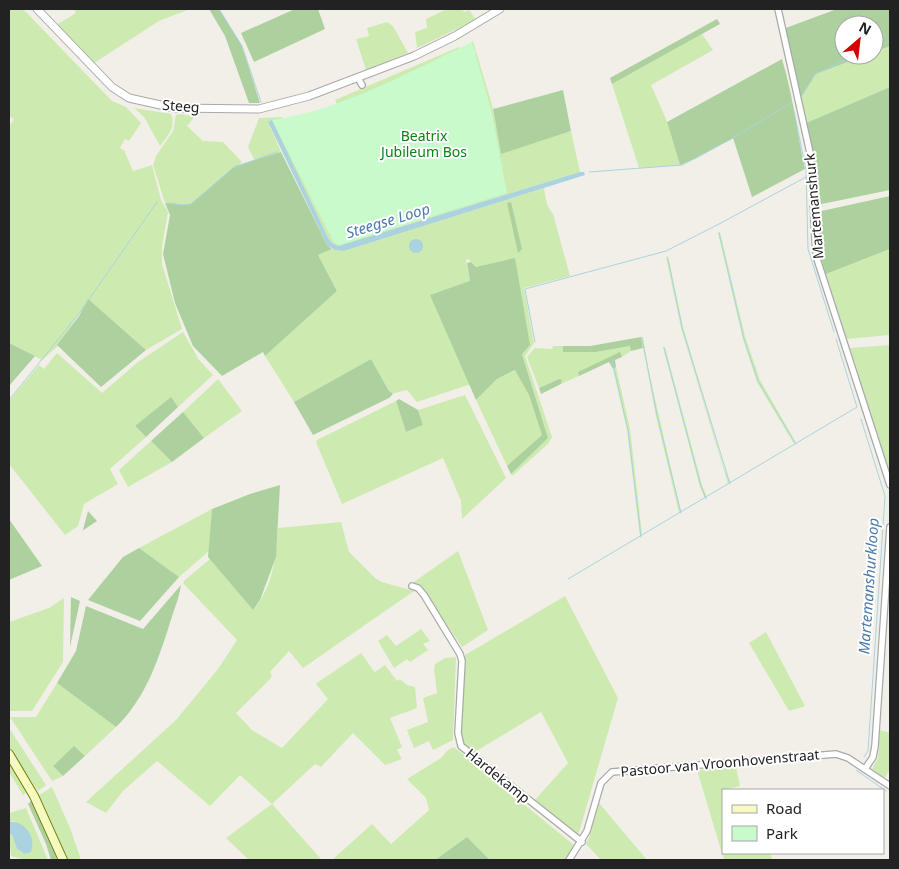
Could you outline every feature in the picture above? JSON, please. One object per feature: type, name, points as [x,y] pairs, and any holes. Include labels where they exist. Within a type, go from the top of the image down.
[{"type":"main road","points":[[9,754],[34,796],[54,838],[61,860]]},
{"type":"street","name":"Steeg","points":[[36,9],[117,91],[134,100],[174,110],[260,109],[309,96],[461,37],[500,9]]},
{"type":"street","name":"Martemanshurk","points":[[778,9],[810,153],[813,174],[812,223],[817,259],[890,485]]},
{"type":"street","points":[[358,78],[362,85]]},
{"type":"street","points":[[865,769],[873,757],[875,746],[890,527]]},
{"type":"street","name":"Hardekamp","points":[[412,586],[418,588],[424,595],[462,660],[458,733],[461,746],[582,842]]},
{"type":"street","name":"Pastoor van Vroonhovenstraat","points":[[568,860],[582,842],[601,783],[612,772],[833,754],[845,756],[890,786]]},
{"type":"green space","points":[[9,9],[23,9],[112,101],[126,107],[141,123],[129,141],[125,139],[120,148],[124,150],[133,171],[152,165],[161,200],[168,212],[162,246],[162,264],[182,329],[146,350],[88,300],[58,346],[42,360],[9,343],[9,127],[14,119],[9,116]]},
{"type":"green space","points":[[74,9],[190,9],[159,21],[94,63],[56,25],[76,13]]},
{"type":"green space","points":[[209,9],[219,9],[242,46],[260,103],[249,103],[225,36]]},
{"type":"green space","points":[[295,9],[318,9],[325,29],[254,62],[241,33]]},
{"type":"green space","points":[[447,9],[462,9],[464,12],[469,10],[476,20],[417,48],[415,32],[427,28],[426,19]]},
{"type":"green space","points":[[837,9],[890,9],[890,46],[884,48],[884,15],[834,15],[834,65],[840,65],[816,74],[800,99],[783,29]]},
{"type":"green space","points":[[717,19],[720,24],[612,84],[610,78]]},
{"type":"green space","points":[[387,22],[393,26],[408,53],[366,70],[356,39],[369,36],[367,28]]},
{"type":"green space","points":[[702,34],[713,50],[651,85],[666,119],[680,165],[639,168],[612,84]]},
{"type":"green space","name":"Beatrix Jubileum Bos","points":[[473,41],[492,105],[501,153],[571,131],[580,172],[338,246],[328,238],[270,121],[268,122],[281,152],[255,161],[248,147],[259,118],[282,117],[341,236],[355,143],[335,100],[459,47],[465,58],[476,53],[471,42]]},
{"type":"green space","name":"Beatrix Jubileum Bos","points":[[472,42],[491,109],[507,193],[340,245],[334,243],[272,120],[324,108],[349,99]]},
{"type":"green space","points":[[890,46],[890,87],[806,123],[800,99],[816,74],[840,65],[884,65],[884,48]]},
{"type":"green space","points":[[782,59],[805,169],[752,197],[733,138],[680,165],[667,122]]},
{"type":"green space","points":[[890,87],[890,190],[817,205],[814,156],[806,123]]},
{"type":"green space","points":[[563,90],[571,131],[501,154],[493,109]]},
{"type":"green space","points":[[134,108],[171,114],[172,127],[160,146],[144,117]]},
{"type":"green space","points":[[176,115],[195,116],[187,126],[203,141],[223,142],[242,162],[191,204],[183,205],[165,203],[153,165],[156,156],[173,131]]},
{"type":"green space","points":[[281,152],[327,245],[332,249],[318,255],[337,291],[265,356],[263,352],[222,376],[193,346],[175,303],[163,254],[170,215],[165,203],[191,204],[235,166]]},
{"type":"green space","points":[[544,188],[570,276],[524,288],[534,343],[525,356],[552,437],[548,444],[512,476],[511,474],[548,438],[522,354],[476,267],[468,259],[466,260],[470,281],[471,384],[417,402],[407,390],[391,394],[371,359],[294,402],[265,356],[337,291],[318,255],[332,249],[344,251]]},
{"type":"green space","points":[[890,196],[890,249],[826,274],[821,258],[817,212]]},
{"type":"green space","points":[[511,202],[522,249],[518,253],[507,203]]},
{"type":"green space","points":[[720,232],[745,336],[760,380],[796,443],[794,444],[757,382],[743,339],[718,233]]},
{"type":"green space","points":[[890,249],[890,335],[847,339],[826,274]]},
{"type":"green space","points":[[668,256],[683,327],[724,468],[731,483],[728,484],[681,328],[666,257]]},
{"type":"green space","points":[[515,258],[530,345],[522,354],[548,438],[511,474],[507,466],[542,435],[529,395],[515,370],[497,379],[476,400],[430,295],[470,281],[467,263],[471,262],[476,267]]},
{"type":"green space","points":[[88,299],[146,350],[101,387],[57,345],[79,316]]},
{"type":"green space","points":[[183,332],[199,360],[213,375],[178,407],[171,398],[135,426],[146,437],[110,469],[118,484],[84,504],[78,526],[65,535],[9,464],[9,401],[39,365],[44,369],[57,353],[102,393],[138,362]]},
{"type":"green space","points":[[641,337],[643,337],[648,368],[681,512],[679,513],[656,416]]},
{"type":"green space","points":[[641,337],[643,348],[631,351],[630,346],[596,352],[563,352],[563,346],[590,346]]},
{"type":"green space","points":[[9,343],[35,356],[9,386]]},
{"type":"green space","points":[[890,345],[890,473],[850,348]]},
{"type":"green space","points":[[553,346],[563,346],[563,351],[596,352],[630,346],[631,351],[622,357],[620,353],[579,372],[579,376],[561,384],[562,381],[559,379],[539,388],[527,357],[535,348],[552,349]]},
{"type":"green space","points":[[663,347],[665,347],[702,485],[707,497],[705,498],[700,487]]},
{"type":"green space","points":[[620,352],[622,357],[615,360],[616,367],[613,369],[609,362],[579,376],[578,372]]},
{"type":"green space","points":[[371,359],[389,391],[393,394],[389,398],[313,435],[294,402]]},
{"type":"green space","points":[[616,367],[630,429],[642,534],[640,536],[627,430],[613,369]]},
{"type":"green space","points":[[516,370],[529,395],[543,435],[507,466],[476,400],[497,379]]},
{"type":"green space","points":[[218,379],[242,411],[204,438],[183,412]]},
{"type":"green space","points":[[559,379],[562,380],[561,384],[541,394],[539,388]]},
{"type":"green space","points":[[465,395],[506,478],[462,519],[461,501],[443,458],[342,504],[316,442],[317,440],[396,401],[406,432],[423,425],[418,410]]},
{"type":"green space","points":[[171,397],[178,407],[146,437],[135,426]]},
{"type":"green space","points":[[399,399],[418,410],[423,425],[406,432],[396,401]]},
{"type":"green space","points":[[183,412],[204,438],[172,462],[151,441]]},
{"type":"green space","points":[[151,441],[172,462],[128,487],[119,470]]},
{"type":"green space","points":[[280,485],[276,557],[260,600],[253,610],[208,557],[212,509]]},
{"type":"green space","points":[[212,509],[209,551],[179,577],[139,548]]},
{"type":"green space","points":[[88,511],[97,521],[82,531],[83,530]]},
{"type":"green space","points":[[9,519],[42,566],[9,580]]},
{"type":"green space","points":[[341,522],[349,552],[376,579],[414,591],[303,668],[289,651],[270,672],[272,676],[270,679],[236,713],[252,730],[282,748],[328,699],[316,684],[361,653],[375,672],[385,665],[397,681],[400,679],[407,685],[415,687],[417,708],[390,718],[402,747],[397,750],[402,759],[385,765],[353,733],[321,767],[315,764],[272,804],[240,775],[210,806],[157,761],[123,791],[106,813],[86,802],[176,720],[218,669],[237,640],[183,583],[185,580],[210,559],[253,610],[260,601],[269,582],[276,550],[278,528]]},
{"type":"green space","points":[[139,548],[179,577],[140,621],[88,600],[123,557]]},
{"type":"green space","points":[[458,551],[488,630],[462,647],[421,587],[411,584]]},
{"type":"green space","points":[[181,585],[155,667],[135,705],[116,727],[57,683],[76,651],[86,606],[143,629]]},
{"type":"green space","points":[[565,596],[618,698],[578,836],[534,801],[568,763],[541,712],[473,753],[460,743],[465,655]]},
{"type":"green space","points":[[71,597],[80,601],[70,647]]},
{"type":"green space","points":[[64,598],[63,662],[32,711],[9,711],[9,622],[49,608]]},
{"type":"green space","points":[[421,629],[430,641],[423,644],[428,650],[410,662],[407,659],[394,668],[378,641],[387,635],[396,646]]},
{"type":"green space","points":[[766,632],[805,706],[789,711],[749,643]]},
{"type":"green space","points":[[456,657],[453,740],[433,750],[429,741],[414,748],[407,730],[428,722],[423,698],[437,693],[435,664],[445,658]]},
{"type":"green space","points":[[57,683],[116,727],[85,756],[74,747],[53,766],[63,776],[52,781],[10,717],[36,717]]},
{"type":"green space","points":[[9,728],[46,785],[38,791],[9,748]]},
{"type":"green space","points":[[880,730],[890,733],[890,769],[885,778],[872,769],[878,758]]},
{"type":"green space","points":[[74,746],[85,756],[63,776],[53,766]]},
{"type":"green space","points":[[454,747],[575,846],[565,860],[490,860],[467,837],[435,860],[332,860],[372,824],[391,844],[429,810],[426,798],[407,779],[441,758],[448,750]]},
{"type":"green space","points":[[9,759],[29,790],[23,795],[9,772]]},
{"type":"green space","points":[[736,767],[740,786],[722,789],[722,853],[697,770]]},
{"type":"green space","points":[[52,787],[70,828],[81,860],[64,860],[38,796]]},
{"type":"green space","points":[[33,799],[50,837],[57,860],[51,860],[28,804]]},
{"type":"green space","points":[[599,803],[647,860],[601,860],[586,844]]},
{"type":"green space","points":[[272,804],[322,860],[249,860],[226,838]]},
{"type":"green space","points":[[26,808],[48,860],[25,860],[11,856],[9,833],[12,835],[17,849],[25,854],[32,849],[32,843],[14,821],[9,822],[9,813]]},
{"type":"green space","points":[[467,837],[490,860],[435,860]]},
{"type":"green space","points":[[722,854],[771,854],[772,860],[724,860]]},
{"type":"water","points":[[272,120],[328,238],[338,246],[580,172],[584,172],[585,175],[344,251],[335,250],[327,245],[268,122]]},
{"type":"water","points":[[413,239],[419,239],[423,246],[419,253],[413,253],[409,249],[409,243]]},
{"type":"water","points":[[9,822],[20,824],[31,835],[31,852],[25,854],[17,849],[12,835],[9,833]]},
{"type":"waterway","name":"Steegse Loop","points":[[219,9],[242,46],[261,102]]},
{"type":"waterway","name":"Steegse Loop","points":[[884,44],[890,41]]},
{"type":"waterway","name":"Steegse Loop","points":[[801,97],[815,74],[834,65]]},
{"type":"waterway","name":"Steegse Loop","points":[[589,172],[682,165],[733,138],[791,103]]},
{"type":"waterway","name":"Martemanshurkloop","points":[[794,111],[806,170],[808,249],[834,332]]},
{"type":"waterway","points":[[168,203],[191,204],[233,168],[277,152]]},
{"type":"waterway","points":[[535,342],[525,289],[666,251],[806,177]]},
{"type":"waterway","points":[[9,400],[78,315],[157,202]]},
{"type":"waterway","points":[[719,233],[744,339],[758,381],[796,444]]},
{"type":"waterway","points":[[668,259],[682,327],[730,484]]},
{"type":"waterway","points":[[642,338],[657,415],[681,513]]},
{"type":"waterway","points":[[568,579],[857,407],[836,339]]},
{"type":"waterway","points":[[664,348],[706,499]]},
{"type":"waterway","points":[[612,360],[628,430],[641,537]]},
{"type":"waterway","name":"Martemanshurkloop","points":[[861,419],[885,496],[868,751],[864,757]]},
{"type":"waterway","points":[[856,770],[883,789]]}]
